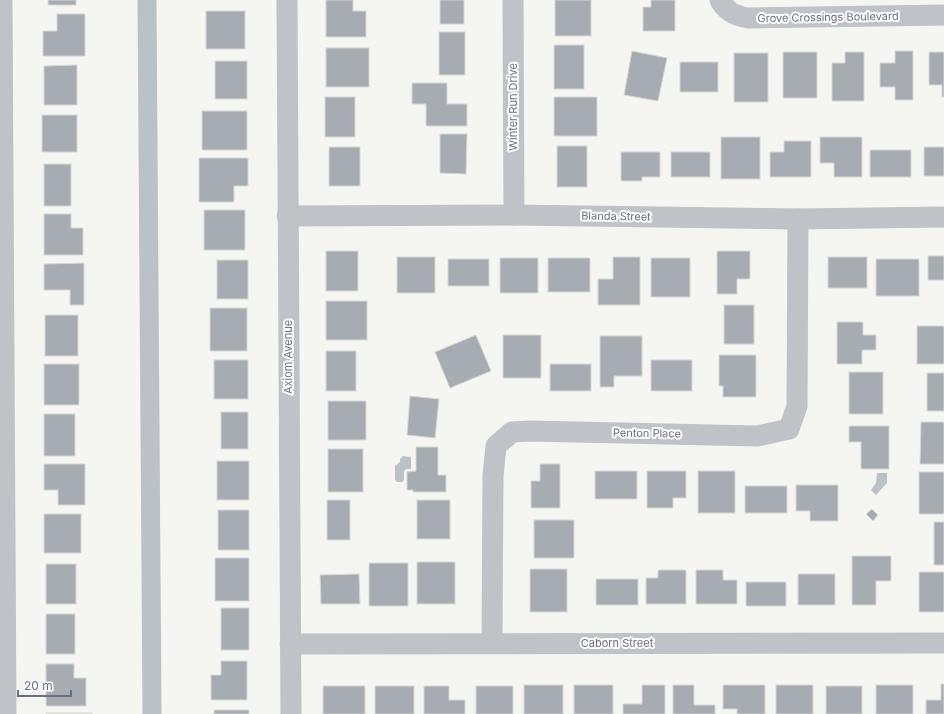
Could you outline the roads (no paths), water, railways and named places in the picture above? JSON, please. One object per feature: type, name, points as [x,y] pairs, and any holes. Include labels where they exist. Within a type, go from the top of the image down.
[{"type":"street","points":[[2,0],[2,356],[6,714]]},
{"type":"street","name":"Axiom Avenue","points":[[287,0],[291,714]]},
{"type":"street","name":"Winter Run Drive","points":[[513,0],[514,215]]},
{"type":"street","name":"Grove Crossings Boulevard","points":[[720,0],[723,6],[730,12],[737,16],[748,18],[944,15]]},
{"type":"street","name":"Blanda Street","points":[[288,216],[514,215],[798,219],[944,217]]},
{"type":"street","name":"Penton Place","points":[[492,643],[493,476],[495,454],[496,446],[512,432],[530,431],[757,436],[790,429],[797,406],[798,219]]},
{"type":"street","name":"Caborn Street","points":[[290,644],[944,643]]},
{"type":"waterway","points":[[147,0],[152,714]]}]
